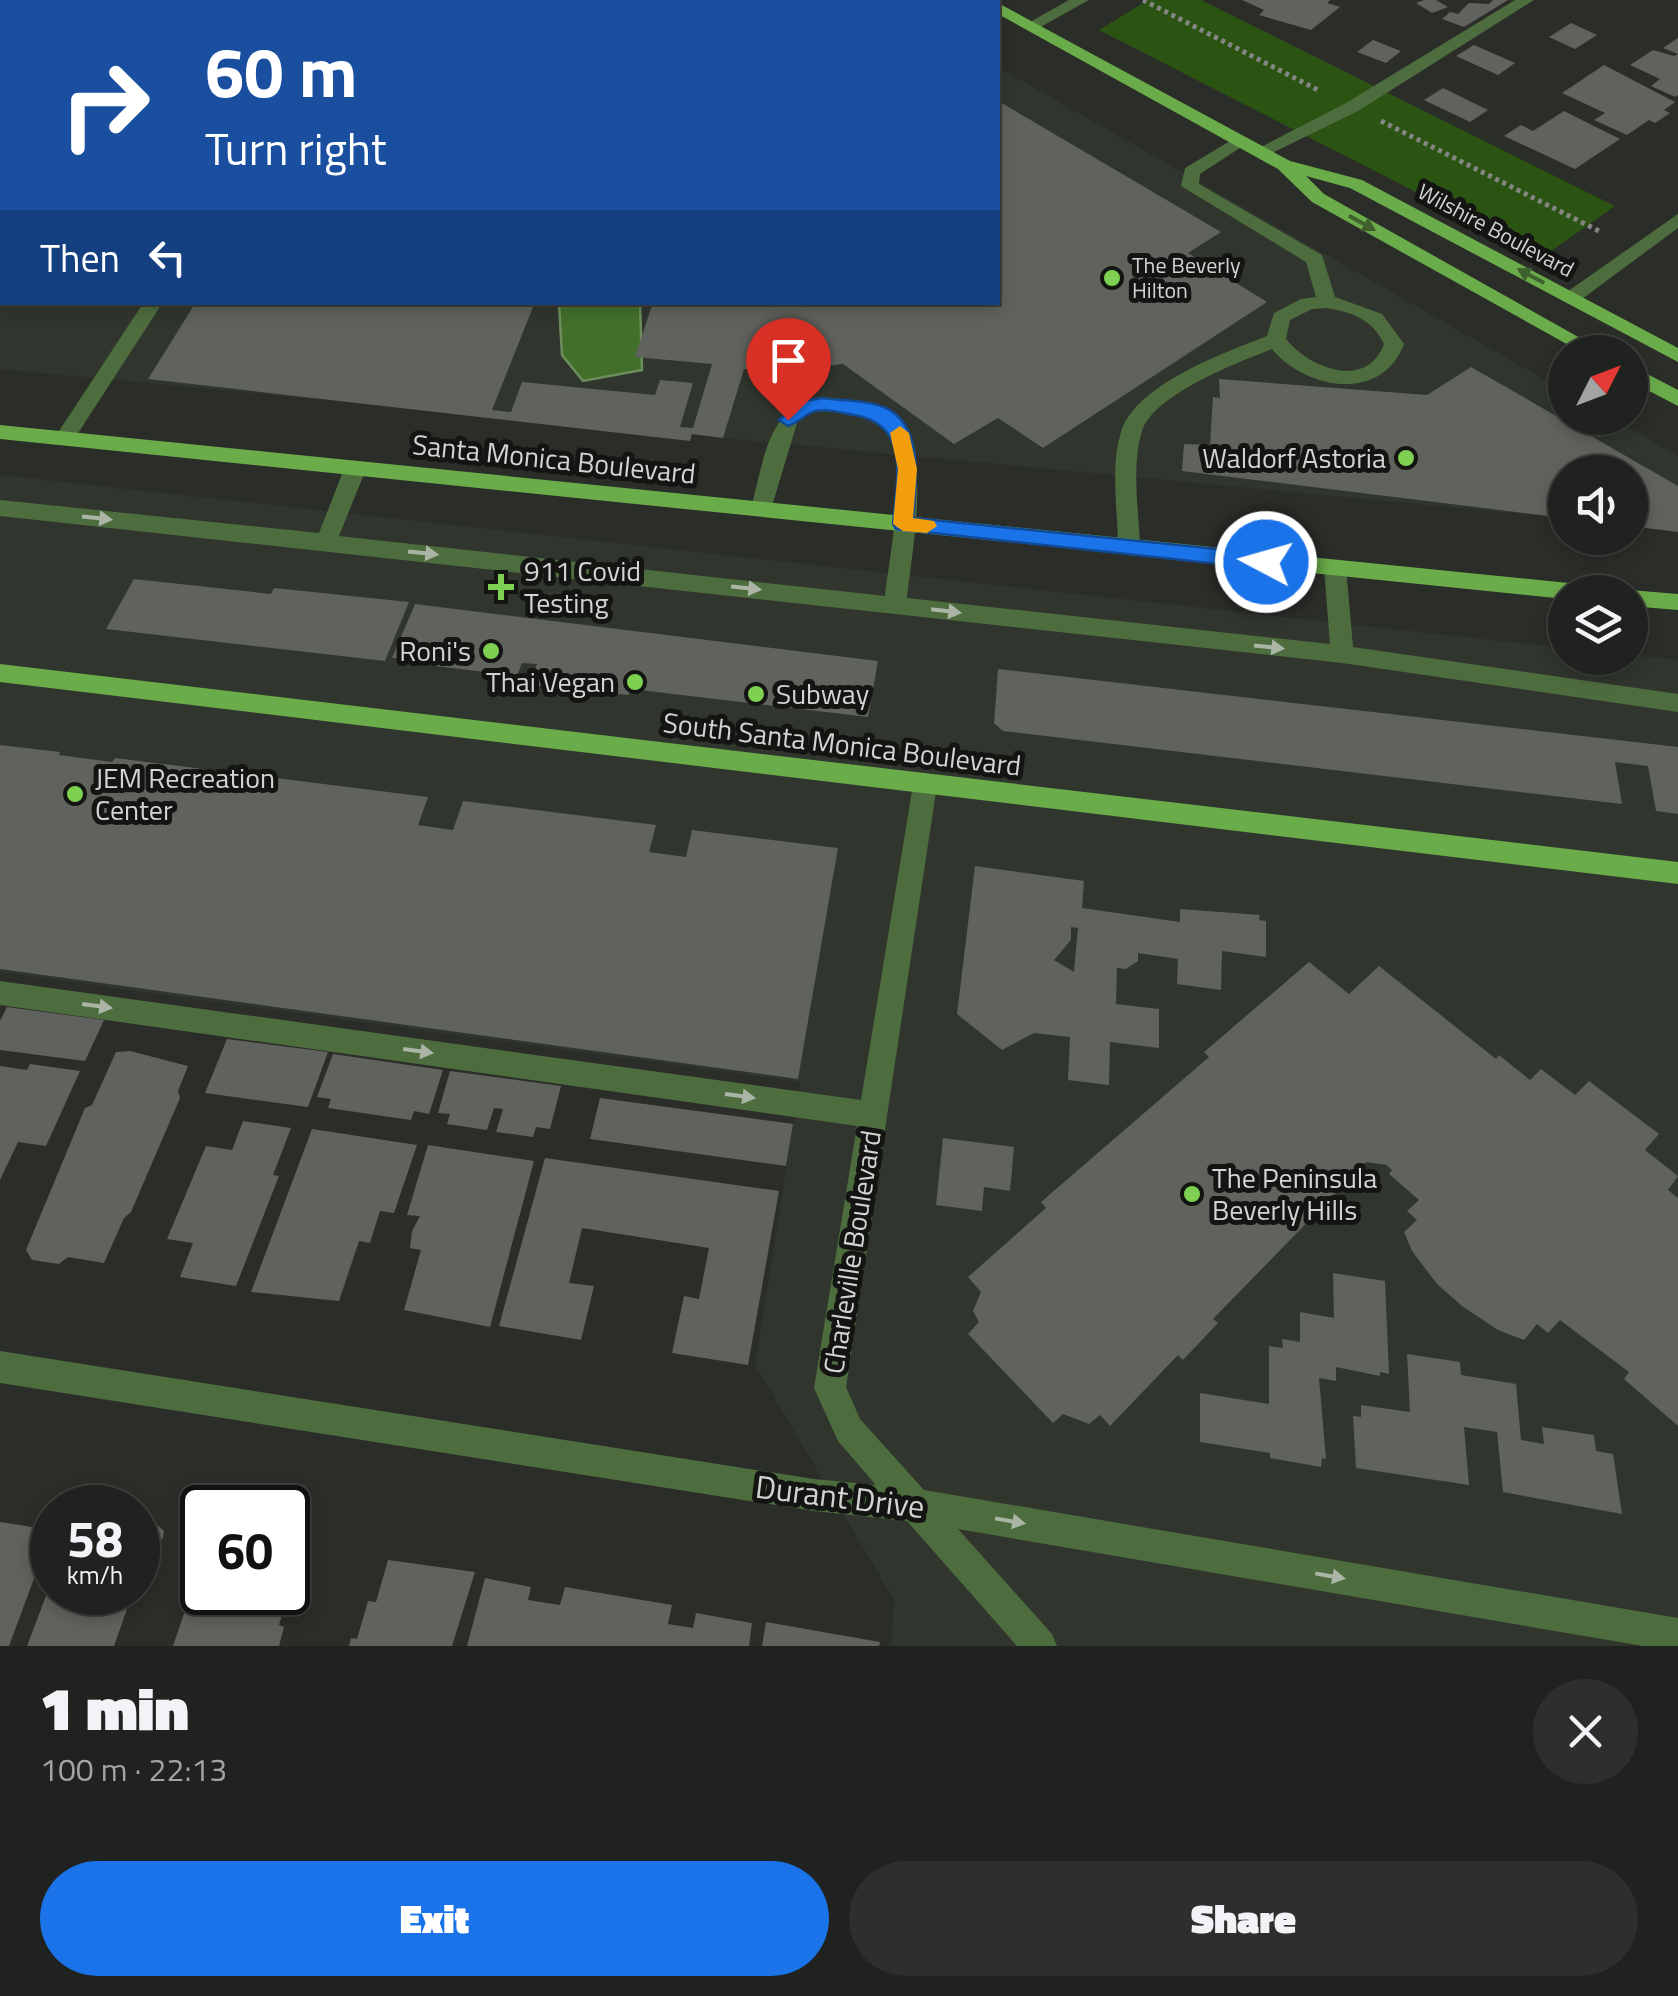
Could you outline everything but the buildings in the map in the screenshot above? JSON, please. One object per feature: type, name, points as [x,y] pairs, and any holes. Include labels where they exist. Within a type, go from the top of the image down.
[{"type":"main road","name":"Wilshire Boulevard","points":[[1000,9],[1240,140],[1284,166],[1318,198],[1564,335]]},
{"type":"main road","name":"Wilshire Boulevard","points":[[1284,166],[1356,184],[1678,356]]},
{"type":"main road","points":[[1648,382],[1678,399]]},
{"type":"main road","name":"Santa Monica Boulevard","points":[[0,432],[1548,589]]},
{"type":"main road","points":[[1648,600],[1678,602]]},
{"type":"main road","name":"South Santa Monica Boulevard","points":[[0,673],[1678,873]]},
{"type":"street","points":[[1030,26],[1081,0]]},
{"type":"street","points":[[1260,152],[1352,107],[1526,0]]},
{"type":"street","points":[[1240,140],[1191,172],[1190,186],[1315,259],[1327,302]]},
{"type":"street","points":[[1571,298],[1678,218]]},
{"type":"street","points":[[1327,302],[1346,304],[1379,320],[1394,344],[1392,356],[1384,366],[1370,374],[1332,376],[1296,363],[1276,340],[1281,317],[1293,308],[1327,302]]},
{"type":"street","points":[[64,439],[152,305]]},
{"type":"street","points":[[1129,548],[1132,427],[1144,410],[1215,364],[1276,340]]},
{"type":"street","points":[[760,511],[788,420],[806,406],[822,404],[880,413],[898,427],[908,469],[895,604]]},
{"type":"street","points":[[326,542],[355,469]]},
{"type":"street","points":[[0,508],[1342,654],[1678,703]]},
{"type":"street","points":[[1334,568],[1342,654]]},
{"type":"street","name":"Charleville Boulevard","points":[[925,784],[830,1388],[849,1430],[1040,1646]]},
{"type":"street","points":[[0,993],[874,1115]]},
{"type":"street","name":"Durant Drive","points":[[0,1367],[814,1496],[914,1505],[1678,1635]]},
{"type":"path","points":[[1143,0],[1323,93]]},
{"type":"path","points":[[1380,121],[1601,232]]},
{"type":"shaded area","points":[[1148,0],[1201,0],[1615,206],[1543,257],[1099,30]]},
{"type":"shaded area","points":[[1000,68],[1548,381],[1548,435],[1641,435],[1678,456],[1678,529],[1648,493],[1648,455],[1548,455],[1548,516],[0,369],[0,305],[1000,305]]},
{"type":"shaded area","points":[[559,305],[640,305],[642,370],[583,381],[562,355]]},
{"type":"shaded area","points":[[0,475],[1548,646],[1548,675],[1648,675],[1648,657],[1678,660],[1678,1646],[891,1646],[894,1600],[755,1365],[800,1082],[0,972]]},
{"type":"slow traffic","points":[[900,433],[908,469],[903,524],[927,526]]},
{"type":"place","name":"The Beverly Hilton","points":[[1112,278]]},
{"type":"place","name":"Waldorf Astoria","points":[[1406,458]]},
{"type":"place","name":"911 Covid Testing","points":[[501,587]]},
{"type":"place","name":"Roni's","points":[[491,651]]},
{"type":"place","name":"Thai Vegan","points":[[635,682]]},
{"type":"place","name":"Subway","points":[[756,694]]},
{"type":"place","name":"JEM Recreation Center","points":[[75,794]]},
{"type":"place","name":"The Peninsula Beverly Hills","points":[[1192,1194]]},
{"type":"route","points":[[788,420],[806,406],[822,404],[880,413],[898,427],[908,469],[903,524],[1266,562]]}]
